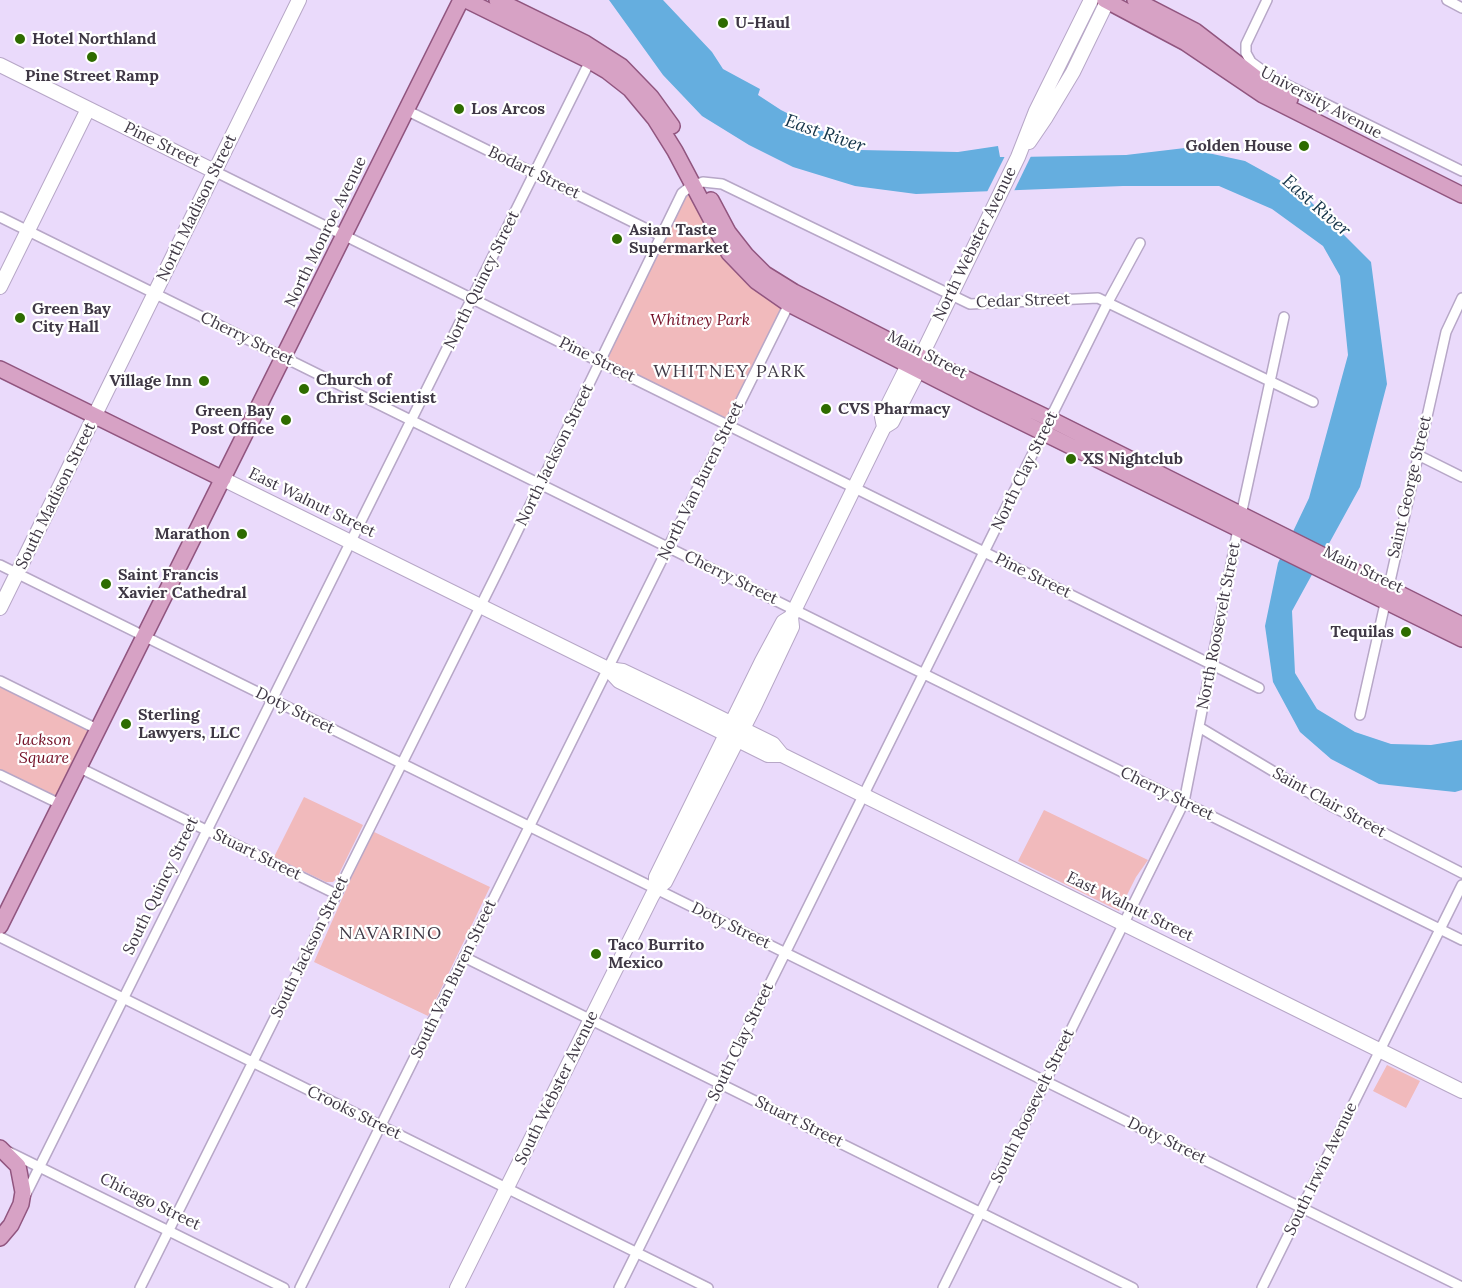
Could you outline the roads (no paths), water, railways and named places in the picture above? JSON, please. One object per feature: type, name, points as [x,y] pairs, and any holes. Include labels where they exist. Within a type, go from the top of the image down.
[{"type":"main road","name":"North Madison Street","points":[[95,416],[299,0]]},
{"type":"main road","name":"North Monroe Avenue","points":[[0,926],[461,0]]},
{"type":"main road","name":"Main Street","points":[[466,0],[593,55]]},
{"type":"main road","name":"Main Street","points":[[497,0],[593,55],[640,100],[699,184],[729,253],[756,281],[1320,562],[1386,594],[1462,625]]},
{"type":"main road","name":"North Webster Avenue","points":[[734,732],[792,627],[793,613],[884,427],[882,417],[906,371],[918,363],[1020,152],[1036,111],[1091,0]]},
{"type":"main road","name":"North Webster Avenue","points":[[1020,152],[1037,131],[1062,91],[1107,0]]},
{"type":"main road","name":"University Avenue","points":[[1107,0],[1186,43],[1263,95],[1462,195]]},
{"type":"main road","name":"University Avenue","points":[[1135,0],[1195,31],[1260,81],[1284,96],[1462,184]]},
{"type":"main road","name":"Pine Street","points":[[0,65],[214,171]]},
{"type":"main road","points":[[0,286],[88,109]]},
{"type":"main road","name":"East Walnut Street","points":[[0,369],[608,669],[623,671],[734,732],[773,744],[782,755],[863,796],[1462,1091]]},
{"type":"main road","name":"South Madison Street","points":[[0,608],[95,416]]},
{"type":"main road","name":"Main Street","points":[[1386,594],[1462,639]]},
{"type":"main road","name":"South Webster Avenue","points":[[457,1288],[656,888],[656,877],[734,732]]},
{"type":"main road","points":[[1,1148],[20,1171],[23,1186],[21,1204]]},
{"type":"main road","name":"South Quincy Street","points":[[4,1234],[21,1204]]},
{"type":"street","points":[[1267,0],[1246,44],[1246,53],[1251,62],[1273,78],[1462,171]]},
{"type":"street","points":[[1447,0],[1462,8]]},
{"type":"street","name":"North Quincy Street","points":[[351,543],[593,55]]},
{"type":"street","name":"Bodart Street","points":[[406,110],[661,236]]},
{"type":"street","name":"Pine Street","points":[[214,171],[1259,688]]},
{"type":"street","name":"Cedar Street","points":[[699,184],[708,181],[722,184],[970,304],[1098,298],[1313,402]]},
{"type":"street","name":"North Jackson Street","points":[[479,606],[682,193],[699,184]]},
{"type":"street","name":"Cherry Street","points":[[0,217],[668,547],[793,613],[924,674],[1462,940]]},
{"type":"street","name":"North Clay Street","points":[[863,796],[1108,302],[1140,243]]},
{"type":"street","name":"North Van Buren Street","points":[[608,669],[792,298]]},
{"type":"street","name":"Saint George Street","points":[[1360,715],[1446,332],[1462,298]]},
{"type":"street","name":"North Roosevelt Street","points":[[1123,924],[1184,802],[1239,522],[1284,317]]},
{"type":"street","points":[[1451,321],[1462,326]]},
{"type":"street","points":[[1418,455],[1462,477]]},
{"type":"street","name":"South Quincy Street","points":[[21,1204],[351,543]]},
{"type":"street","name":"Doty Street","points":[[0,565],[1462,1287]]},
{"type":"street","name":"South Jackson Street","points":[[141,1288],[479,606]]},
{"type":"street","name":"South Van Buren Street","points":[[300,1288],[608,669]]},
{"type":"street","points":[[0,681],[99,730]]},
{"type":"street","name":"Saint Clair Street","points":[[1199,727],[1333,807],[1462,873]]},
{"type":"street","name":"Stuart Street","points":[[80,768],[336,894]]},
{"type":"street","points":[[0,775],[62,805]]},
{"type":"street","name":"South Clay Street","points":[[619,1288],[863,796]]},
{"type":"street","name":"South Irwin Avenue","points":[[1262,1288],[1462,885]]},
{"type":"street","name":"South Roosevelt Street","points":[[943,1288],[1123,924]]},
{"type":"street","name":"Crooks Street","points":[[0,937],[708,1288]]},
{"type":"street","name":"Stuart Street","points":[[464,957],[1133,1288]]},
{"type":"street","name":"Chicago Street","points":[[1,1148],[284,1288]]},
{"type":"street","name":"South Quincy Street","points":[[0,1245],[4,1234]]},
{"type":"water","name":"East River","points":[[609,0],[663,0],[712,52],[723,69],[760,89],[758,95],[781,110],[860,150],[958,152],[998,146],[1000,157],[1018,157],[1126,155],[1185,148],[1245,161],[1301,192],[1371,262],[1387,384],[1360,487],[1292,611],[1295,673],[1317,709],[1355,732],[1391,744],[1431,745],[1462,740],[1462,790],[1455,792],[1379,784],[1331,759],[1300,732],[1273,682],[1265,626],[1278,563],[1309,498],[1348,355],[1340,276],[1323,246],[1272,209],[1219,186],[1123,186],[916,194],[855,186],[793,167],[749,145],[702,116],[663,75]]},
{"type":"place","name":"U-Haul","points":[[723,23]]},
{"type":"place","name":"Hotel Northland","points":[[20,39]]},
{"type":"place","name":"Pine Street Ramp","points":[[92,57]]},
{"type":"place","name":"Los Arcos","points":[[459,109]]},
{"type":"place","name":"Golden House","points":[[1304,146]]},
{"type":"place","name":"Asian Taste Supermarket","points":[[617,239]]},
{"type":"place","name":"Green Bay City Hall","points":[[20,318]]},
{"type":"place","name":"Village Inn","points":[[204,381]]},
{"type":"place","name":"Church of Christ Scientist","points":[[304,389]]},
{"type":"place","name":"CVS Pharmacy","points":[[826,409]]},
{"type":"place","name":"Green Bay Post Office","points":[[286,420]]},
{"type":"place","name":"XS Nightclub","points":[[1071,459]]},
{"type":"place","name":"Marathon","points":[[242,534]]},
{"type":"place","name":"Saint Francis Xavier Cathedral","points":[[106,584]]},
{"type":"place","name":"Tequilas","points":[[1406,632]]},
{"type":"place","name":"Sterling Lawyers, LLC","points":[[126,724]]},
{"type":"place","name":"Taco Burrito Mexico","points":[[596,954]]},
{"type":"district","name":"WHITNEY PARK","points":[[730,372]]},
{"type":"district","name":"NAVARINO","points":[[391,934]]},
{"type":"park label","name":"Whitney Park","points":[[700,320]]},
{"type":"park label","name":"Jackson Square","points":[[44,749]]}]
